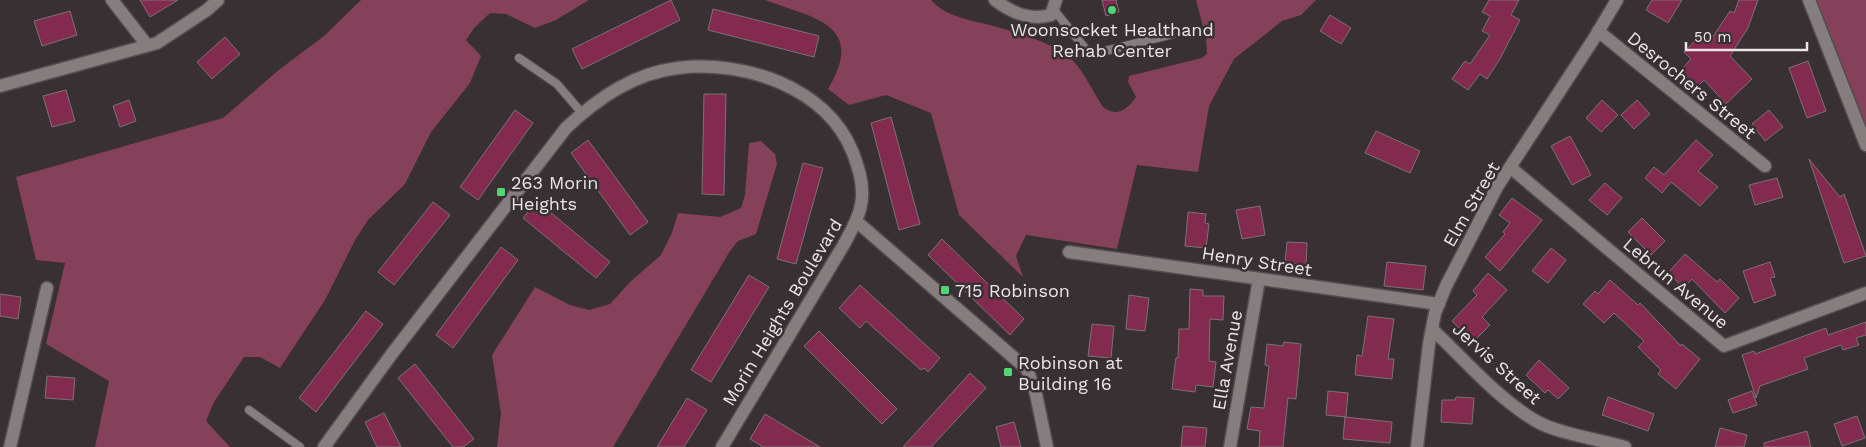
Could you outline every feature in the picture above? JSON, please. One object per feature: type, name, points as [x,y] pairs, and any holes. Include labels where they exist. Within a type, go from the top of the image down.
[{"type":"street","points":[[112,0],[147,45]]},
{"type":"street","points":[[0,86],[158,43],[218,0]]},
{"type":"street","points":[[995,0],[1024,17],[1045,16],[1055,5]]},
{"type":"street","name":"Elm Street","points":[[1416,447],[1424,390],[1424,376],[1432,328],[1439,304],[1497,187],[1598,32],[1616,0]]},
{"type":"street","points":[[1809,0],[1866,145]]},
{"type":"street","name":"Desrochers Street","points":[[1598,32],[1765,166]]},
{"type":"street","name":"Morin Heights Boulevard","points":[[324,447],[550,147],[582,113],[592,104],[618,88],[661,72],[678,68],[713,67],[763,76],[796,91],[823,108],[842,131],[859,169],[862,185],[862,199],[856,222],[722,447]]},
{"type":"street","name":"Lebrun Avenue","points":[[1511,168],[1724,346],[1866,293]]},
{"type":"street","points":[[856,222],[1027,369],[1036,394],[1047,447]]},
{"type":"street","name":"Henry Street","points":[[1069,252],[1439,304]]},
{"type":"street","name":"Ella Avenue","points":[[1230,447],[1259,279]]},
{"type":"street","points":[[10,447],[47,288]]},
{"type":"street","name":"Jervis Street","points":[[1432,328],[1512,405],[1537,421],[1552,428],[1625,447]]},
{"type":"lane","points":[[1055,5],[1088,52],[1105,51],[1189,30]]},
{"type":"lane","points":[[519,58],[557,84],[582,113]]},
{"type":"lane","points":[[249,410],[300,447]]},
{"type":"shaded area","points":[[361,0],[589,0],[556,20],[535,28],[506,14],[490,13],[474,28],[466,40],[481,56],[470,83],[431,132],[405,184],[368,220],[355,240],[325,300],[280,368],[260,357],[244,357],[214,402],[206,421],[230,447],[95,447],[109,381],[46,344],[65,263],[36,260],[16,177],[223,118],[280,69],[324,36]]},
{"type":"shaded area","points":[[765,0],[931,0],[953,15],[1026,36],[1055,48],[1075,63],[1103,107],[1117,112],[1126,108],[1136,97],[1128,82],[1129,76],[1202,58],[1207,54],[1206,38],[1196,0],[1316,0],[1301,15],[1282,21],[1234,59],[1209,106],[1198,172],[1137,165],[1117,249],[1026,235],[1016,256],[1023,277],[959,215],[931,113],[886,95],[849,105],[828,89],[838,67],[841,50],[838,37],[829,27],[816,19]]},
{"type":"shaded area","points":[[1810,0],[1866,0],[1866,147]]},
{"type":"shaded area","points":[[761,141],[775,154],[777,164],[756,234],[738,241],[730,251],[613,447],[497,447],[501,413],[492,355],[535,287],[570,305],[589,310],[610,304],[630,282],[661,255],[672,233],[678,213],[720,217],[741,208],[745,195],[749,143]]},
{"type":"building","points":[[140,0],[178,0],[150,17]]},
{"type":"building","points":[[671,0],[680,20],[582,69],[572,49]]},
{"type":"building","name":"Woonsocket Healthand Rehab Center","points":[[1102,0],[1116,0],[1119,12],[1106,16]]},
{"type":"building","points":[[1489,0],[1519,0],[1511,15],[1520,20],[1487,79],[1480,74],[1468,90],[1452,79],[1465,61],[1470,64],[1490,35],[1482,31],[1490,16],[1482,12]]},
{"type":"building","points":[[1652,0],[1682,0],[1668,23],[1646,10]]},
{"type":"building","points":[[1739,0],[1758,0],[1748,28],[1730,56],[1752,79],[1726,104],[1704,80],[1697,87],[1680,71],[1691,59],[1684,52],[1702,33],[1710,41],[1730,11],[1734,13]]},
{"type":"building","points":[[713,9],[819,36],[814,57],[708,30]]},
{"type":"building","points":[[70,11],[77,35],[42,46],[34,21]]},
{"type":"building","points":[[1330,15],[1351,28],[1341,44],[1320,31]]},
{"type":"building","points":[[225,37],[240,54],[212,79],[197,62]]},
{"type":"building","points":[[1808,61],[1826,111],[1807,118],[1789,68]]},
{"type":"building","points":[[66,90],[75,121],[52,127],[43,96]]},
{"type":"building","points":[[704,94],[726,94],[724,195],[702,194]]},
{"type":"building","points":[[129,100],[136,121],[120,127],[113,106]]},
{"type":"building","points":[[1602,100],[1618,115],[1601,132],[1586,118]]},
{"type":"building","points":[[1637,100],[1650,114],[1634,129],[1621,115]]},
{"type":"building","points":[[515,110],[533,123],[478,200],[460,187]]},
{"type":"building","points":[[1769,110],[1783,127],[1765,141],[1752,124]]},
{"type":"building","points":[[891,117],[920,224],[899,230],[871,123]]},
{"type":"building","points":[[1376,131],[1420,151],[1410,173],[1365,153]]},
{"type":"building","points":[[1570,136],[1591,175],[1572,185],[1551,146]]},
{"type":"building","points":[[588,140],[648,222],[630,235],[571,153]]},
{"type":"building","points":[[1696,140],[1713,155],[1698,171],[1718,187],[1700,206],[1671,182],[1662,193],[1645,178],[1654,167],[1664,175]]},
{"type":"building","points":[[1809,159],[1840,197],[1844,194],[1866,256],[1844,263]]},
{"type":"building","points":[[803,163],[823,168],[796,264],[777,259]]},
{"type":"building","points":[[1777,178],[1783,197],[1755,205],[1749,185]]},
{"type":"building","points":[[1605,183],[1622,198],[1607,215],[1589,200]]},
{"type":"building","points":[[1512,198],[1542,220],[1500,271],[1485,257],[1505,234],[1503,232],[1510,223],[1499,215]]},
{"type":"building","points":[[537,201],[610,262],[596,278],[523,218]]},
{"type":"building","points":[[433,202],[450,215],[394,285],[378,272]]},
{"type":"building","points":[[1260,206],[1265,235],[1242,239],[1236,210]]},
{"type":"building","points":[[1188,212],[1206,214],[1205,223],[1209,224],[1206,248],[1185,246]]},
{"type":"building","points":[[1642,218],[1665,241],[1651,255],[1628,232]]},
{"type":"building","points":[[942,239],[1024,319],[1010,335],[928,255]]},
{"type":"building","points":[[1287,242],[1307,243],[1306,265],[1285,263]]},
{"type":"building","points":[[501,247],[518,260],[453,348],[436,335]]},
{"type":"building","points":[[1551,248],[1566,260],[1548,283],[1532,271]]},
{"type":"building","points":[[1685,254],[1717,282],[1720,279],[1739,298],[1725,313],[1692,279],[1684,288],[1668,273]]},
{"type":"building","points":[[1387,262],[1426,266],[1423,290],[1384,286]]},
{"type":"building","points":[[1770,262],[1775,277],[1770,278],[1776,295],[1754,303],[1743,271]]},
{"type":"building","points":[[1488,273],[1507,290],[1482,317],[1490,325],[1473,342],[1452,321],[1477,295],[1473,291]]},
{"type":"building","points":[[749,275],[769,287],[711,382],[691,370]]},
{"type":"building","points":[[1610,280],[1638,305],[1640,303],[1681,346],[1682,344],[1700,359],[1676,389],[1658,374],[1661,370],[1638,347],[1644,341],[1614,313],[1604,323],[1583,304],[1595,291],[1598,294]]},
{"type":"building","points":[[860,285],[940,358],[928,372],[924,368],[921,370],[866,321],[860,328],[839,308]]},
{"type":"building","points":[[1190,289],[1203,290],[1203,296],[1224,296],[1223,320],[1210,319],[1209,361],[1216,362],[1213,387],[1196,385],[1195,392],[1172,389],[1176,358],[1178,358],[1179,329],[1189,329]]},
{"type":"building","points":[[0,294],[21,297],[18,319],[0,316]]},
{"type":"building","points":[[1129,295],[1149,298],[1145,331],[1126,329]]},
{"type":"building","points":[[366,311],[383,324],[316,412],[299,398]]},
{"type":"building","points":[[1368,316],[1394,319],[1388,359],[1394,359],[1392,379],[1355,375],[1357,355],[1362,356]]},
{"type":"building","points":[[1866,322],[1866,335],[1856,338],[1859,345],[1843,350],[1841,345],[1804,358],[1808,369],[1760,386],[1756,398],[1742,355],[1754,351],[1755,354],[1826,328],[1828,335]]},
{"type":"building","points":[[1092,324],[1114,326],[1111,358],[1088,356]]},
{"type":"building","points":[[819,331],[897,409],[882,424],[804,346]]},
{"type":"building","points":[[1284,342],[1301,344],[1296,399],[1288,398],[1283,447],[1259,447],[1260,431],[1247,429],[1251,407],[1264,408],[1269,366],[1265,365],[1267,344],[1283,346]]},
{"type":"building","points":[[1539,360],[1569,388],[1558,399],[1548,390],[1545,393],[1526,375]]},
{"type":"building","points":[[415,364],[474,439],[463,447],[453,447],[398,378]]},
{"type":"building","points":[[970,373],[986,388],[931,447],[903,447]]},
{"type":"building","points":[[47,376],[75,378],[73,400],[45,398]]},
{"type":"building","points":[[1328,391],[1348,393],[1346,417],[1326,415]]},
{"type":"building","points":[[1752,391],[1757,405],[1733,413],[1728,400]]},
{"type":"building","points":[[1456,397],[1474,398],[1472,424],[1441,422],[1442,400],[1455,400]]},
{"type":"building","points":[[1608,397],[1654,414],[1648,431],[1602,415]]},
{"type":"building","points":[[687,398],[707,410],[684,447],[657,447]]},
{"type":"building","points":[[384,413],[401,447],[377,447],[365,422]]},
{"type":"building","points":[[765,414],[820,447],[763,447],[750,439]]},
{"type":"building","points":[[1857,416],[1865,438],[1842,446],[1834,424]]},
{"type":"building","points":[[1345,417],[1392,422],[1390,443],[1343,439]]},
{"type":"building","points":[[1014,422],[1021,447],[1001,447],[996,427]]},
{"type":"building","points":[[1183,426],[1207,428],[1205,447],[1181,447]]},
{"type":"building","points":[[1720,428],[1747,435],[1744,447],[1715,447]]},
{"type":"building","points":[[1807,431],[1811,447],[1764,447],[1764,443]]},
{"type":"place","name":"Woonsocket Healthand Rehab Center","points":[[1112,10]]},
{"type":"place","name":"263 Morin Heights","points":[[501,192]]},
{"type":"place","name":"715 Robinson","points":[[945,290]]},
{"type":"place","name":"Robinson at Building 16","points":[[1008,372]]}]
